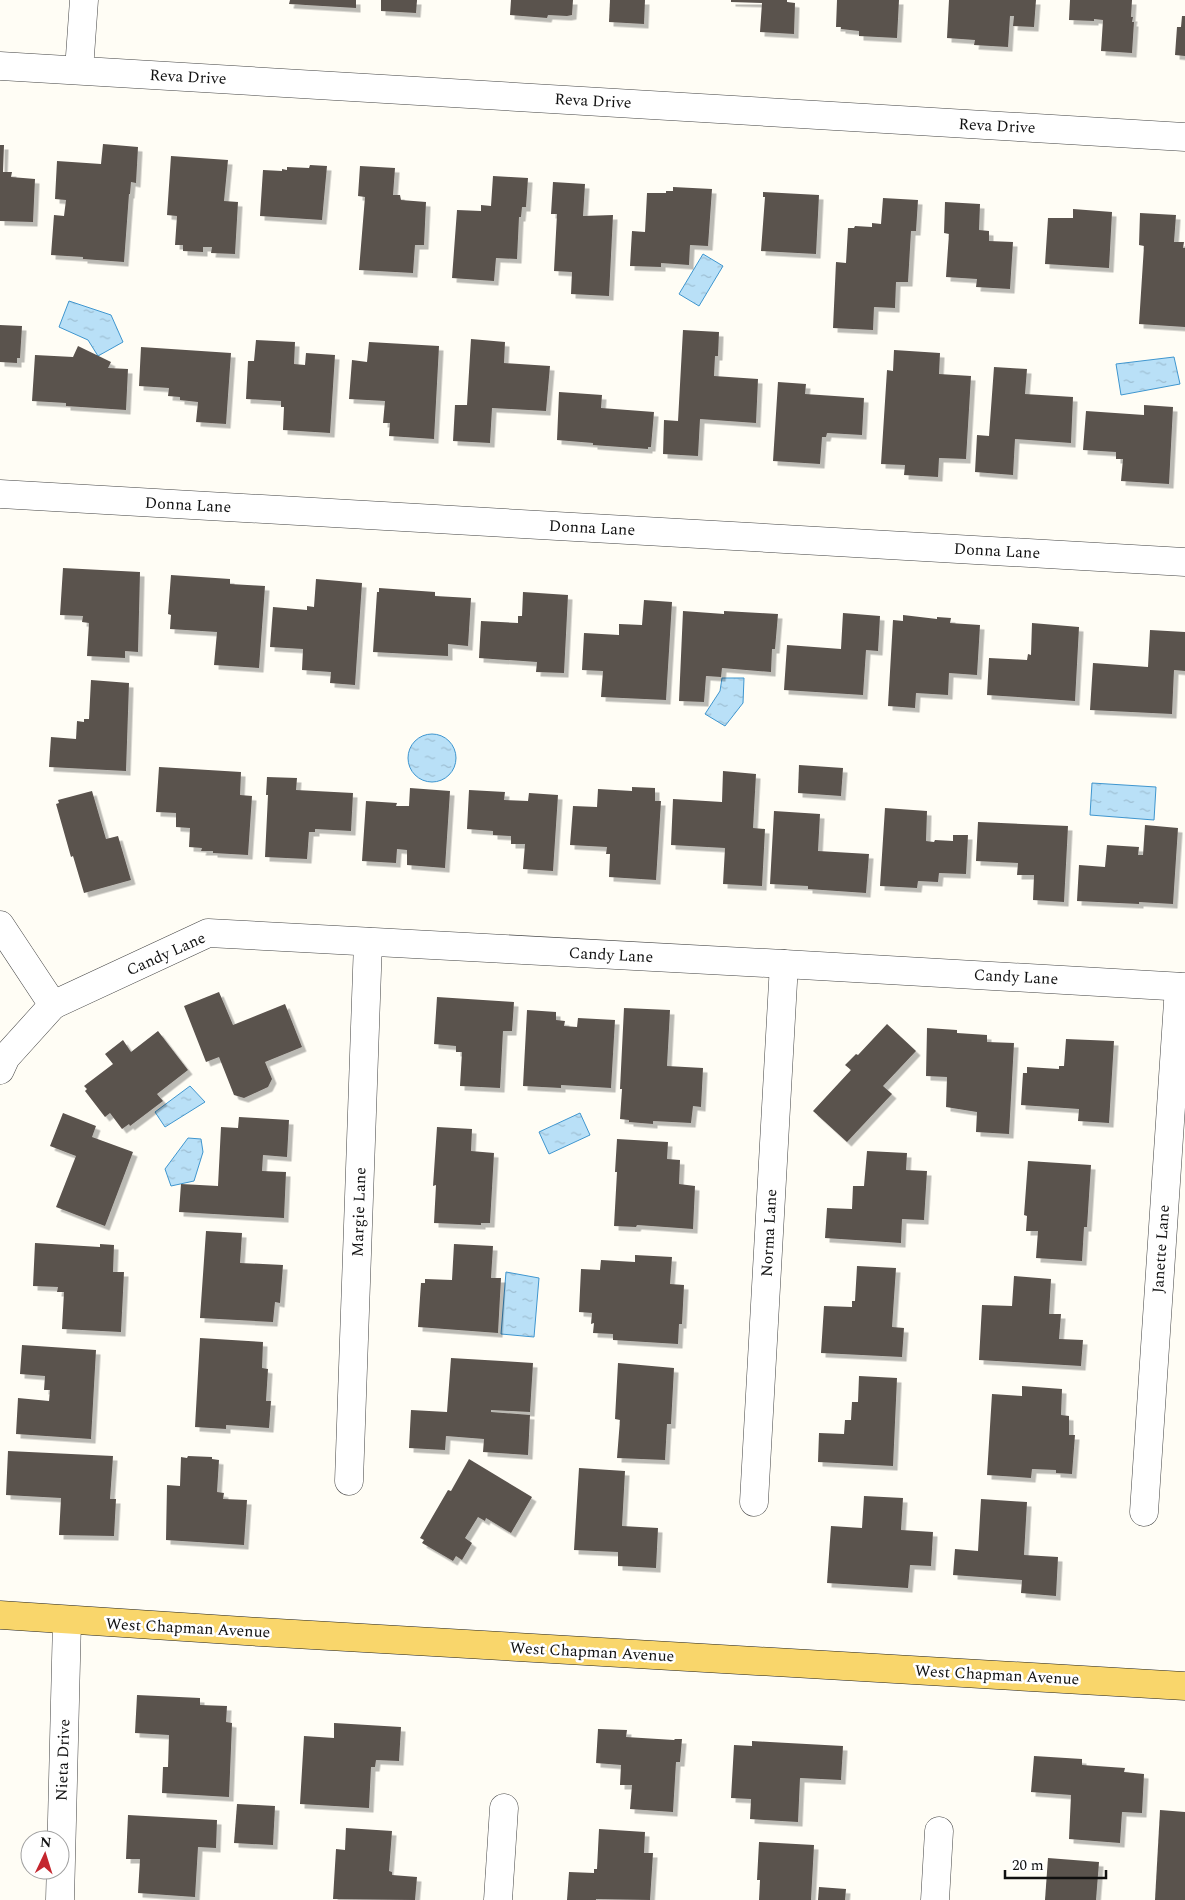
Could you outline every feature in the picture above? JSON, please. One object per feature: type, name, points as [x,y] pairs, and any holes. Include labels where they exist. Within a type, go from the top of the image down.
[{"type":"main road","name":"West Chapman Avenue","points":[[0,1615],[1185,1686]]},
{"type":"street","points":[[79,70],[84,0]]},
{"type":"street","name":"Reva Drive","points":[[0,66],[1185,137]]},
{"type":"street","name":"Donna Lane","points":[[0,494],[1185,562]]},
{"type":"street","points":[[0,925],[53,1005],[6,1057],[0,1070]]},
{"type":"street","name":"Candy Lane","points":[[53,1005],[208,933],[1182,987]]},
{"type":"street","name":"Margie Lane","points":[[349,1481],[368,942]]},
{"type":"street","name":"Norma Lane","points":[[754,1502],[784,964]]},
{"type":"street","name":"Janette Lane","points":[[1144,1512],[1182,987]]},
{"type":"street","name":"Nieta Drive","points":[[60,1900],[67,1620]]},
{"type":"street","points":[[498,1900],[504,1808]]},
{"type":"street","points":[[935,1900],[938,1831]]},
{"type":"water","points":[[703,254],[723,266],[699,306],[679,294]]},
{"type":"water","points":[[69,301],[111,315],[123,342],[98,356],[88,340],[59,327]]},
{"type":"water","points":[[1174,357],[1180,384],[1121,395],[1116,364]]},
{"type":"water","points":[[722,678],[744,678],[743,703],[725,726],[705,714],[720,691]]},
{"type":"water","points":[[427,734],[437,734],[449,741],[456,753],[456,763],[449,775],[437,782],[427,782],[419,778],[412,771],[408,763],[408,753],[412,745],[419,738]]},
{"type":"water","points":[[1092,783],[1156,787],[1154,820],[1090,815]]},
{"type":"water","points":[[190,1086],[205,1102],[165,1127],[155,1112]]},
{"type":"water","points":[[580,1113],[590,1135],[549,1154],[539,1132]]},
{"type":"water","points":[[188,1138],[201,1139],[203,1152],[194,1181],[171,1186],[165,1169]]},
{"type":"water","points":[[506,1272],[539,1278],[534,1337],[501,1334]]},
{"type":"building","points":[[290,0],[356,0],[356,8],[289,4]]},
{"type":"building","points":[[381,0],[417,0],[416,13],[381,11]]},
{"type":"building","points":[[511,0],[573,0],[572,15],[548,15],[547,18],[510,15]]},
{"type":"building","points":[[610,0],[645,0],[644,24],[609,22]]},
{"type":"building","points":[[731,0],[787,0],[787,2],[795,3],[794,34],[760,32],[762,3],[731,2]]},
{"type":"building","points":[[837,0],[899,0],[897,38],[859,36],[859,31],[836,27]]},
{"type":"building","points":[[949,0],[1036,0],[1034,27],[1013,26],[1014,16],[1010,16],[1008,47],[974,45],[975,40],[947,38]]},
{"type":"building","points":[[1070,0],[1132,0],[1131,17],[1133,17],[1132,22],[1134,22],[1132,53],[1101,51],[1103,20],[1069,20]]},
{"type":"building","points":[[1182,16],[1185,16],[1185,56],[1175,55],[1177,27],[1181,27]]},
{"type":"building","points":[[103,144],[138,147],[136,183],[131,182],[129,194],[124,262],[51,255],[54,215],[64,216],[66,200],[55,199],[57,161],[101,164]]},
{"type":"building","points":[[0,145],[4,145],[3,172],[12,172],[11,177],[35,179],[33,222],[0,221]]},
{"type":"building","points":[[171,156],[228,160],[224,201],[238,202],[235,254],[211,253],[212,247],[203,247],[203,252],[183,251],[183,245],[175,245],[177,216],[167,215]]},
{"type":"building","points":[[310,165],[327,166],[322,220],[260,216],[263,170],[282,171],[282,169],[287,170],[287,167],[309,168]]},
{"type":"building","points":[[360,166],[395,168],[393,195],[400,195],[401,200],[426,202],[424,245],[415,245],[413,273],[359,270],[365,197],[358,196]]},
{"type":"building","points":[[493,176],[528,178],[526,207],[522,207],[521,217],[519,217],[517,259],[496,258],[494,281],[452,278],[457,210],[481,211],[481,205],[491,206]]},
{"type":"building","points":[[553,182],[585,184],[583,216],[613,215],[609,296],[571,294],[572,272],[554,271],[557,214],[551,214]]},
{"type":"building","points":[[673,187],[712,189],[708,246],[690,245],[689,265],[661,263],[661,267],[630,266],[632,231],[645,232],[647,193],[666,193],[666,191],[673,191]]},
{"type":"building","points":[[763,192],[819,195],[816,254],[761,251],[765,197],[763,197]]},
{"type":"building","points":[[883,198],[918,200],[916,231],[911,231],[908,282],[896,282],[895,308],[874,307],[873,330],[833,328],[836,262],[846,263],[848,228],[854,228],[855,226],[872,227],[872,223],[881,224]]},
{"type":"building","points":[[945,202],[980,204],[979,230],[989,231],[989,241],[1013,242],[1010,289],[976,287],[977,279],[946,277],[949,234],[944,233]]},
{"type":"building","points":[[1073,209],[1112,212],[1109,268],[1045,264],[1048,218],[1073,218]]},
{"type":"building","points":[[1140,213],[1176,215],[1174,242],[1184,242],[1183,248],[1185,248],[1185,327],[1139,324],[1144,246],[1139,245]]},
{"type":"building","points":[[0,325],[22,326],[20,358],[17,358],[17,363],[0,362]]},
{"type":"building","points":[[683,330],[719,332],[718,356],[715,356],[714,376],[758,379],[756,423],[700,419],[698,456],[663,454],[664,420],[678,421]]},
{"type":"building","points":[[471,339],[505,342],[504,363],[550,366],[546,411],[492,408],[490,443],[453,441],[455,405],[467,405]]},
{"type":"building","points":[[256,340],[295,342],[294,364],[305,365],[306,353],[335,355],[330,433],[283,430],[284,407],[281,407],[281,401],[246,399],[248,361],[254,361]]},
{"type":"building","points":[[369,342],[439,346],[434,439],[389,436],[390,423],[383,423],[385,401],[349,399],[352,360],[367,362]]},
{"type":"building","points":[[78,346],[111,362],[108,368],[128,369],[126,410],[66,406],[66,403],[32,401],[35,355],[73,357]]},
{"type":"building","points":[[141,347],[231,353],[226,424],[196,422],[198,402],[180,400],[180,397],[168,396],[169,388],[139,386]]},
{"type":"building","points":[[894,350],[940,353],[939,374],[971,376],[966,459],[939,458],[938,477],[904,475],[905,465],[881,464],[887,370],[893,371]]},
{"type":"building","points":[[994,367],[1027,369],[1025,394],[1073,397],[1071,443],[1015,439],[1013,475],[975,472],[977,435],[989,436]]},
{"type":"building","points":[[778,382],[806,384],[805,394],[864,398],[862,435],[827,433],[826,437],[822,437],[820,464],[773,461]]},
{"type":"building","points":[[559,392],[602,395],[601,408],[654,412],[651,447],[648,447],[648,449],[593,445],[593,443],[557,440]]},
{"type":"building","points":[[1144,405],[1173,407],[1169,484],[1121,481],[1123,459],[1116,459],[1116,452],[1083,450],[1086,411],[1144,415]]},
{"type":"building","points":[[63,568],[140,572],[138,652],[125,651],[125,658],[87,656],[89,623],[82,622],[83,616],[60,615]]},
{"type":"building","points":[[171,575],[230,579],[230,584],[265,586],[259,668],[214,665],[217,632],[170,629],[171,615],[168,614]]},
{"type":"building","points":[[316,579],[362,583],[355,685],[330,683],[331,672],[302,670],[303,649],[270,647],[273,607],[307,610],[307,606],[314,607]]},
{"type":"building","points":[[379,588],[435,592],[435,596],[471,598],[468,646],[448,644],[448,656],[373,652],[377,592],[379,592]]},
{"type":"building","points":[[523,592],[568,595],[564,673],[536,672],[537,662],[479,658],[481,621],[518,623],[518,616],[522,616]]},
{"type":"building","points":[[644,600],[672,602],[666,700],[601,697],[603,671],[582,670],[584,633],[619,635],[619,624],[642,625]]},
{"type":"building","points":[[683,611],[724,614],[724,611],[778,614],[775,649],[772,649],[771,672],[722,668],[721,677],[706,676],[704,702],[679,701]]},
{"type":"building","points":[[843,613],[880,616],[878,651],[866,650],[863,695],[784,690],[787,645],[841,649]]},
{"type":"building","points":[[903,615],[937,619],[937,617],[951,618],[950,623],[980,625],[977,675],[949,673],[948,695],[916,693],[915,708],[888,706],[893,620],[903,621]]},
{"type":"building","points":[[1032,623],[1079,627],[1075,701],[987,695],[989,658],[1027,660],[1028,654],[1031,655]]},
{"type":"building","points":[[1150,630],[1185,632],[1185,671],[1174,670],[1172,714],[1090,710],[1093,663],[1148,667]]},
{"type":"building","points":[[91,680],[129,683],[126,771],[49,767],[51,737],[76,739],[77,721],[84,722],[84,719],[89,719]]},
{"type":"building","points":[[799,765],[843,768],[841,796],[798,793]]},
{"type":"building","points":[[159,767],[241,772],[240,795],[252,796],[248,855],[213,853],[213,851],[201,851],[202,848],[189,847],[190,828],[176,827],[176,813],[156,812]]},
{"type":"building","points":[[723,771],[756,774],[753,828],[765,829],[762,886],[723,884],[725,848],[671,845],[673,799],[722,802]]},
{"type":"building","points":[[267,777],[297,778],[296,790],[353,793],[351,831],[315,829],[315,832],[309,832],[307,859],[265,857]]},
{"type":"building","points":[[632,787],[655,788],[655,801],[661,801],[656,880],[609,877],[610,854],[606,854],[607,847],[570,845],[573,806],[597,807],[598,789],[632,791]]},
{"type":"building","points":[[410,788],[450,791],[445,868],[407,865],[407,850],[397,849],[396,863],[362,861],[366,801],[397,803],[396,806],[409,806]]},
{"type":"building","points":[[469,790],[505,792],[504,800],[528,801],[529,793],[558,795],[553,871],[523,869],[525,844],[511,844],[511,836],[493,835],[493,831],[467,829]]},
{"type":"building","points":[[92,791],[106,839],[118,836],[131,880],[84,893],[73,856],[71,857],[56,804],[59,803],[58,800]]},
{"type":"building","points":[[885,808],[927,811],[926,841],[953,841],[953,835],[968,835],[966,874],[939,873],[938,882],[918,881],[917,888],[880,886]]},
{"type":"building","points":[[774,811],[820,814],[818,851],[869,854],[866,893],[808,889],[808,886],[770,884]]},
{"type":"building","points":[[978,822],[1068,826],[1064,902],[1033,900],[1034,875],[1017,875],[1018,863],[976,861]]},
{"type":"building","points":[[1145,825],[1178,828],[1173,904],[1077,901],[1079,865],[1105,867],[1107,845],[1139,847],[1138,855],[1143,855]]},
{"type":"building","points":[[219,992],[233,1025],[285,1004],[302,1047],[265,1062],[272,1079],[268,1087],[244,1098],[234,1095],[219,1057],[206,1062],[184,1006]]},
{"type":"building","points":[[437,997],[514,1002],[512,1031],[503,1031],[500,1088],[460,1086],[462,1052],[456,1052],[456,1046],[434,1044]]},
{"type":"building","points":[[624,1008],[670,1010],[667,1066],[703,1068],[701,1107],[693,1106],[691,1123],[653,1121],[653,1124],[629,1122],[629,1120],[620,1119]]},
{"type":"building","points":[[527,1010],[556,1012],[556,1020],[565,1021],[564,1026],[577,1027],[578,1018],[615,1020],[611,1088],[561,1085],[561,1088],[523,1086]]},
{"type":"building","points":[[887,1024],[916,1051],[883,1086],[892,1094],[847,1142],[813,1111],[851,1070],[845,1065],[856,1054],[858,1055]]},
{"type":"building","points":[[927,1028],[987,1035],[987,1042],[1014,1043],[1009,1134],[976,1132],[977,1112],[946,1107],[947,1077],[926,1076]]},
{"type":"building","points":[[158,1031],[188,1070],[157,1094],[163,1101],[130,1126],[129,1124],[122,1129],[110,1113],[105,1117],[85,1091],[87,1089],[84,1086],[113,1064],[105,1054],[123,1040],[131,1052]]},
{"type":"building","points":[[1066,1039],[1114,1041],[1109,1123],[1078,1121],[1079,1109],[1021,1105],[1023,1073],[1027,1073],[1027,1067],[1059,1069],[1059,1066],[1064,1066]]},
{"type":"building","points":[[63,1113],[96,1126],[92,1137],[133,1152],[105,1226],[56,1207],[76,1156],[50,1146]]},
{"type":"building","points":[[239,1117],[289,1120],[287,1157],[263,1155],[262,1171],[286,1172],[284,1218],[179,1212],[181,1184],[218,1186],[221,1127],[238,1128]]},
{"type":"building","points":[[437,1127],[472,1129],[471,1151],[494,1153],[490,1223],[481,1223],[481,1225],[434,1223],[436,1185],[433,1186]]},
{"type":"building","points":[[617,1139],[668,1142],[667,1159],[680,1160],[679,1184],[695,1186],[693,1229],[637,1225],[636,1227],[614,1226]]},
{"type":"building","points":[[867,1151],[907,1153],[906,1170],[927,1171],[924,1220],[902,1219],[901,1243],[825,1238],[827,1208],[852,1209],[853,1186],[864,1186]]},
{"type":"building","points":[[1028,1161],[1091,1165],[1087,1227],[1084,1227],[1082,1261],[1036,1258],[1038,1231],[1026,1231],[1027,1216],[1024,1215]]},
{"type":"building","points":[[206,1231],[242,1233],[240,1263],[283,1265],[280,1303],[275,1302],[273,1322],[200,1318]]},
{"type":"building","points":[[35,1243],[100,1247],[100,1244],[114,1245],[113,1272],[124,1272],[121,1332],[62,1329],[64,1292],[57,1292],[58,1287],[33,1286]]},
{"type":"building","points":[[454,1244],[493,1246],[491,1278],[501,1278],[498,1333],[418,1327],[421,1283],[425,1283],[425,1279],[452,1280]]},
{"type":"building","points":[[635,1255],[672,1257],[670,1284],[684,1285],[682,1324],[679,1324],[678,1344],[613,1340],[613,1334],[593,1333],[594,1323],[591,1324],[592,1313],[579,1312],[581,1269],[600,1270],[601,1260],[635,1262]]},
{"type":"building","points":[[857,1266],[896,1268],[892,1327],[904,1328],[902,1357],[821,1353],[824,1306],[852,1307],[852,1301],[855,1301]]},
{"type":"building","points":[[1014,1276],[1051,1279],[1049,1314],[1061,1314],[1059,1339],[1083,1340],[1081,1366],[979,1360],[982,1305],[1012,1306]]},
{"type":"building","points":[[200,1338],[263,1342],[262,1368],[268,1369],[266,1401],[271,1401],[269,1428],[226,1425],[226,1429],[195,1427]]},
{"type":"building","points":[[22,1345],[96,1350],[91,1439],[16,1434],[18,1398],[49,1401],[50,1390],[44,1390],[45,1376],[20,1374]]},
{"type":"building","points":[[451,1358],[533,1363],[530,1412],[491,1410],[491,1412],[530,1415],[528,1455],[483,1452],[484,1439],[446,1436],[445,1450],[409,1448],[411,1410],[447,1412]]},
{"type":"building","points":[[618,1363],[674,1368],[671,1424],[667,1424],[665,1460],[617,1458],[620,1420],[615,1419]]},
{"type":"building","points":[[859,1376],[897,1378],[893,1466],[818,1462],[819,1433],[844,1434],[845,1420],[851,1420],[852,1402],[858,1402]]},
{"type":"building","points":[[1022,1386],[1062,1389],[1061,1415],[1069,1416],[1069,1435],[1075,1435],[1072,1474],[1056,1473],[1056,1470],[1032,1469],[1031,1478],[987,1475],[992,1394],[1022,1396]]},
{"type":"building","points":[[8,1451],[113,1456],[110,1499],[116,1499],[114,1536],[59,1535],[61,1498],[6,1495]]},
{"type":"building","points":[[188,1456],[212,1457],[212,1459],[219,1460],[217,1492],[224,1493],[223,1499],[247,1500],[244,1545],[166,1540],[167,1485],[180,1486],[181,1457],[187,1458]]},
{"type":"building","points":[[469,1459],[532,1497],[511,1533],[486,1518],[485,1521],[478,1517],[465,1538],[472,1543],[462,1560],[456,1556],[453,1561],[422,1543],[424,1540],[420,1538],[448,1490],[451,1491]]},
{"type":"building","points":[[579,1468],[625,1471],[622,1526],[658,1528],[656,1568],[618,1566],[618,1552],[574,1550]]},
{"type":"building","points":[[864,1496],[903,1498],[901,1530],[933,1532],[931,1566],[910,1565],[908,1588],[827,1583],[831,1526],[862,1528]]},
{"type":"building","points":[[981,1499],[1027,1502],[1024,1555],[1058,1557],[1056,1596],[1021,1593],[1022,1580],[953,1575],[955,1549],[978,1551]]},
{"type":"building","points":[[137,1695],[200,1698],[200,1705],[227,1706],[226,1722],[232,1723],[229,1797],[162,1793],[163,1767],[168,1767],[169,1735],[135,1733]]},
{"type":"building","points":[[334,1723],[401,1727],[399,1761],[376,1760],[375,1767],[371,1767],[369,1808],[300,1804],[304,1736],[334,1738]]},
{"type":"building","points":[[598,1729],[627,1730],[626,1737],[682,1739],[680,1762],[676,1762],[673,1812],[630,1809],[632,1785],[620,1785],[621,1765],[596,1763]]},
{"type":"building","points":[[752,1741],[843,1746],[841,1780],[800,1778],[798,1822],[750,1819],[751,1799],[731,1798],[734,1745],[752,1746]]},
{"type":"building","points":[[1034,1756],[1082,1759],[1082,1765],[1125,1768],[1124,1772],[1144,1774],[1142,1813],[1122,1812],[1120,1843],[1069,1839],[1071,1795],[1031,1792]]},
{"type":"building","points":[[237,1804],[275,1806],[273,1845],[234,1843]]},
{"type":"building","points":[[1160,1810],[1185,1812],[1185,1900],[1155,1900]]},
{"type":"building","points":[[128,1815],[217,1820],[216,1848],[198,1847],[195,1897],[138,1893],[140,1859],[126,1859]]},
{"type":"building","points":[[346,1828],[392,1831],[389,1871],[392,1872],[392,1875],[417,1877],[415,1900],[333,1899],[336,1849],[345,1850]]},
{"type":"building","points":[[599,1829],[645,1832],[644,1853],[653,1853],[650,1900],[567,1900],[569,1872],[594,1873],[594,1869],[597,1869]]},
{"type":"building","points":[[759,1842],[814,1845],[811,1900],[759,1900],[760,1880],[757,1880]]},
{"type":"building","points":[[1048,1858],[1099,1862],[1096,1900],[1045,1900]]},
{"type":"building","points":[[819,1887],[846,1889],[845,1900],[818,1900]]}]
